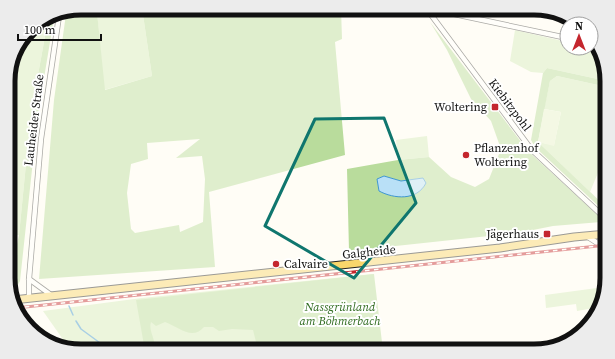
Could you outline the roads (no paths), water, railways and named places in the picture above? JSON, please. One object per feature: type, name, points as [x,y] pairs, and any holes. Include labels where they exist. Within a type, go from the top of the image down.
[{"type":"main road","name":"Galgheide","points":[[19,299],[492,249],[586,235],[600,234]]},
{"type":"street","name":"Kiebitzpohl","points":[[431,15],[531,148],[600,213]]},
{"type":"street","name":"Kiebitzpohl","points":[[459,15],[559,36]]},
{"type":"street","name":"Lauheider Straße","points":[[29,298],[29,279],[41,139],[59,19]]},
{"type":"street","points":[[586,235],[600,244]]},
{"type":"street","points":[[29,279],[51,296]]},
{"type":"water","points":[[384,176],[401,181],[423,178],[426,183],[422,189],[411,196],[391,196],[379,191],[377,179]]},
{"type":"waterway","points":[[69,306],[73,315]]},
{"type":"waterway","points":[[76,321],[81,329],[101,344]]},
{"type":"railway","points":[[22,307],[600,246]]},
{"type":"place","name":"Woltering","points":[[495,107]]},
{"type":"place","name":"Pflanzenhof Woltering","points":[[466,155]]},
{"type":"place","name":"Jägerhaus","points":[[547,234]]},
{"type":"place","name":"Calvaire","points":[[276,264]]},
{"type":"park label","name":"Nassgrünland am Böhmerbach","points":[[340,314]]}]
